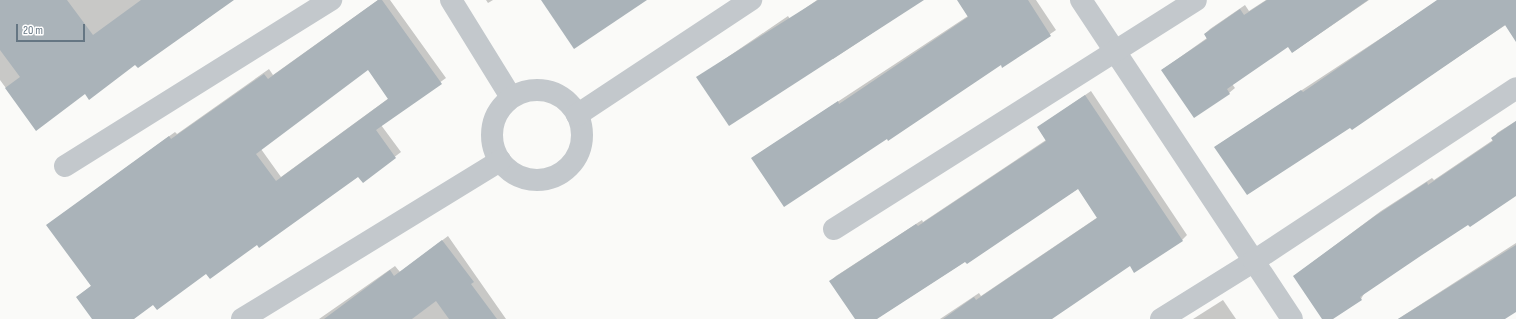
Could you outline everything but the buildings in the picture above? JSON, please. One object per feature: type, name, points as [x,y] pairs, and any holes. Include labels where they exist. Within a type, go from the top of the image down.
[{"type":"street","points":[[65,166],[330,0]]},
{"type":"street","points":[[451,0],[511,97]]},
{"type":"street","points":[[577,115],[750,0]]},
{"type":"street","points":[[1081,0],[1292,319]]},
{"type":"street","points":[[834,229],[1196,0]]},
{"type":"street","points":[[1161,319],[1254,261],[1516,88]]},
{"type":"street","points":[[541,89],[556,93],[568,102],[577,115],[582,129],[581,144],[576,158],[560,173],[539,180],[524,178],[510,172],[500,161],[493,148],[491,134],[494,119],[501,107],[511,97],[525,90],[541,89]]},
{"type":"street","points":[[242,319],[500,161]]}]
